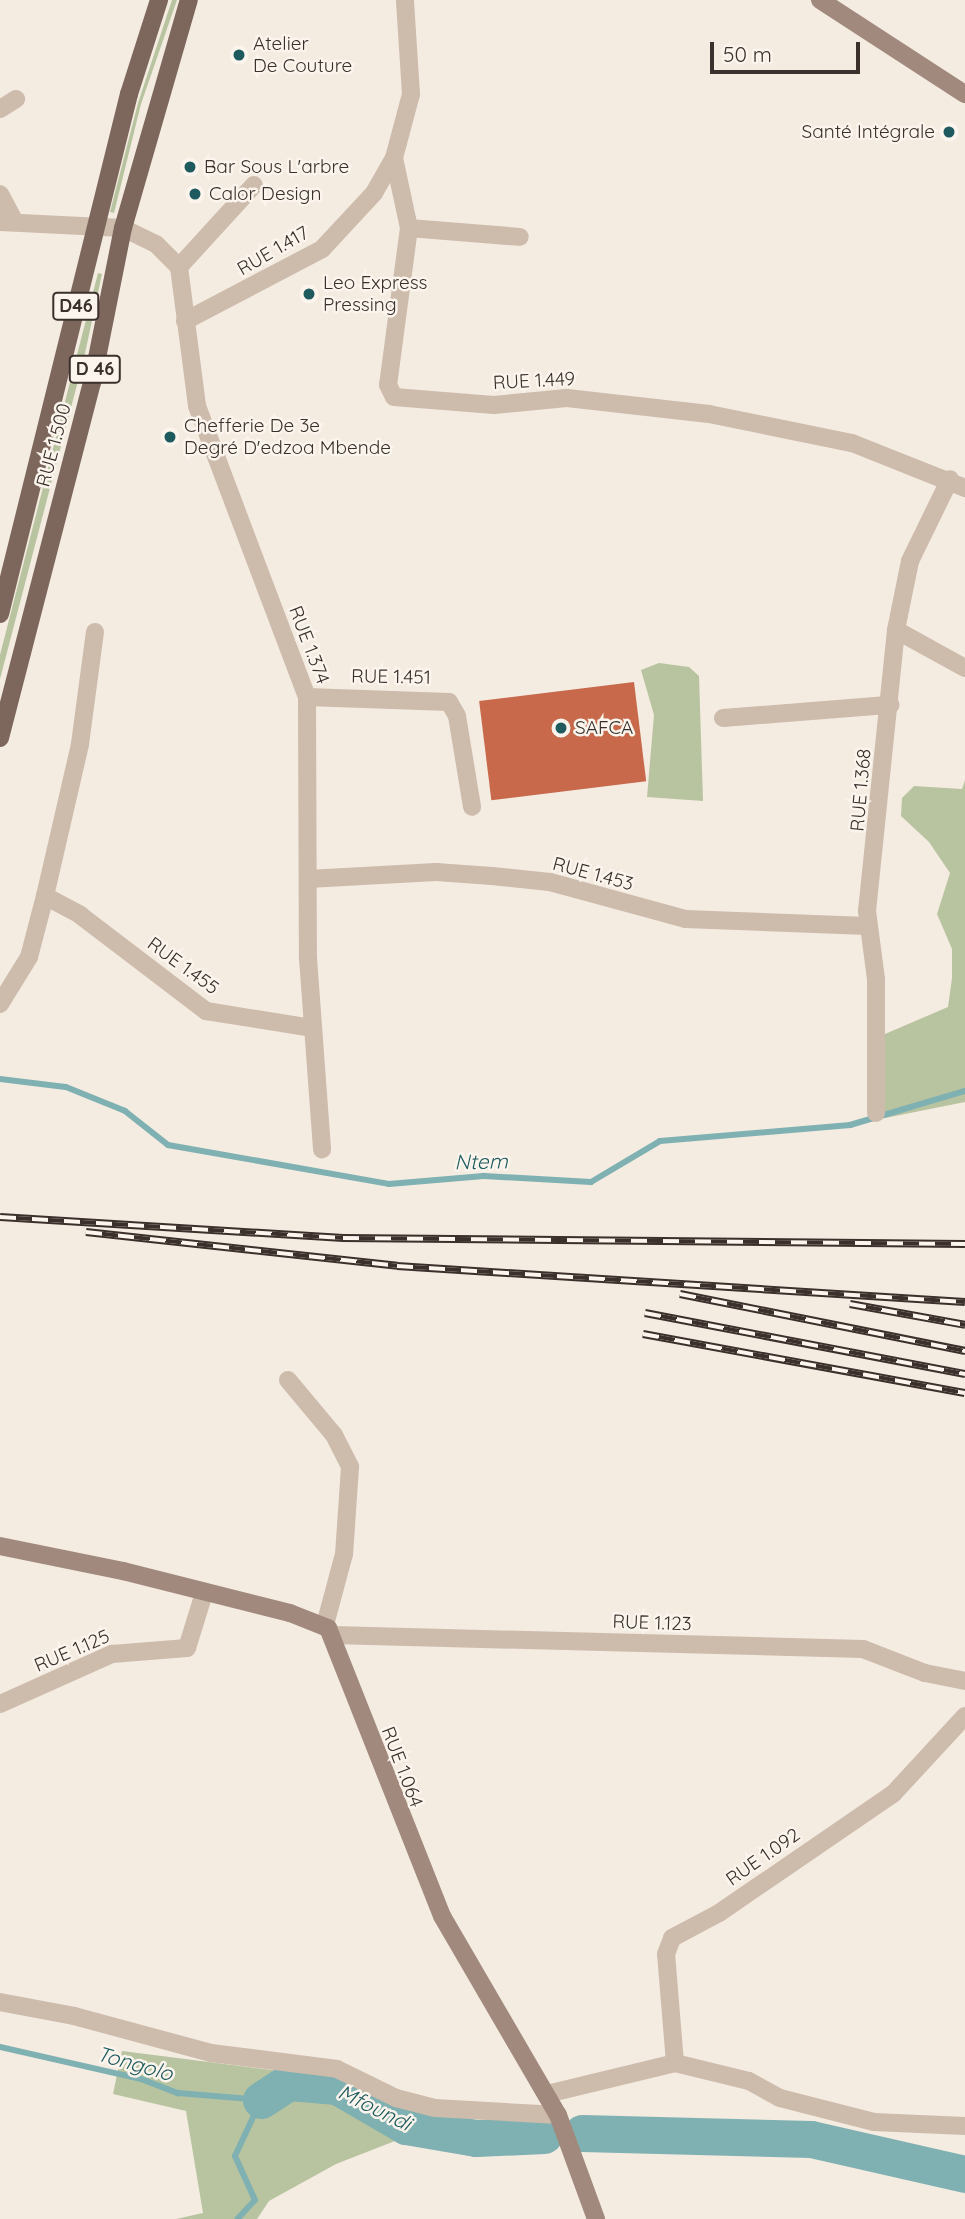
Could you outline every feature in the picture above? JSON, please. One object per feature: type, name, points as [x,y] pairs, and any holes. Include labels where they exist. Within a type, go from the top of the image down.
[{"type":"main road","name":"RUE 1.500","points":[[0,614],[129,94],[159,0]]},
{"type":"main road","name":"RUE 1.500","points":[[0,738],[92,383],[123,228],[189,0]]},
{"type":"main road","points":[[820,0],[965,94]]},
{"type":"main road","points":[[0,1546],[204,1593],[329,1630]]},
{"type":"main road","name":"RUE 1.064","points":[[329,1630],[394,1807],[442,1916],[558,2115],[596,2219]]},
{"type":"street","name":"RUE 1.417","points":[[185,321],[322,249],[353,220],[394,159],[411,94],[405,0]]},
{"type":"street","points":[[0,109],[16,99]]},
{"type":"street","name":"RUE 1.449","points":[[394,159],[409,228],[388,385],[394,397],[494,405],[567,398],[709,414],[852,443],[958,484]]},
{"type":"street","points":[[0,194],[7,221],[97,224],[123,228],[156,244],[179,267],[254,185]]},
{"type":"street","points":[[409,228],[520,237]]},
{"type":"street","name":"RUE 1.374","points":[[179,267],[197,406],[307,697],[312,1028],[322,1149]]},
{"type":"street","name":"RUE 1.368","points":[[876,1113],[876,979],[867,926],[896,629],[923,527],[958,484]]},
{"type":"street","points":[[896,629],[965,668]]},
{"type":"street","points":[[0,1004],[29,957],[45,896],[80,744],[94,632]]},
{"type":"street","name":"RUE 1.451","points":[[307,697],[449,702],[457,716],[472,807]]},
{"type":"street","points":[[723,718],[890,705]]},
{"type":"street","name":"RUE 1.453","points":[[308,879],[436,872],[492,876],[550,882],[685,919],[867,926]]},
{"type":"street","name":"RUE 1.455","points":[[45,896],[80,915],[206,1011],[312,1028]]},
{"type":"street","points":[[288,1380],[334,1435],[350,1467],[340,1581],[329,1630]]},
{"type":"street","name":"RUE 1.125","points":[[0,1704],[112,1654],[187,1648],[204,1593]]},
{"type":"street","name":"RUE 1.123","points":[[329,1630],[863,1649],[925,1673],[965,1681]]},
{"type":"street","name":"RUE 1.092","points":[[675,2063],[666,1954],[672,1938],[719,1913],[893,1794],[965,1716]]},
{"type":"street","points":[[0,2002],[74,2016],[211,2053],[337,2069],[396,2098],[435,2108],[558,2115]]},
{"type":"street","points":[[547,2094],[675,2063],[749,2081],[779,2098],[874,2122],[965,2126]]},
{"type":"green space","points":[[172,0],[177,0],[141,104],[114,213],[110,212],[138,103]]},
{"type":"green space","points":[[98,273],[102,274],[84,358],[0,679],[0,655]]},
{"type":"green space","points":[[659,663],[689,667],[699,676],[703,801],[647,797],[654,715],[641,670]]},
{"type":"green space","points":[[965,780],[965,1102],[885,1118],[877,1054],[885,1034],[948,1007],[952,978],[952,949],[937,914],[950,873],[929,842],[901,816],[902,798],[914,786],[962,789]]},
{"type":"green space","points":[[122,2051],[343,2079],[411,2112],[413,2134],[336,2164],[269,2201],[257,2219],[176,2219],[203,2213],[186,2111],[113,2094]]},
{"type":"building","name":"SAFCA","points":[[634,682],[646,781],[491,800],[479,701]]},
{"type":"waterway","name":"Ntem","points":[[0,1079],[66,1087],[125,1111],[168,1145],[389,1184],[484,1176],[591,1182],[660,1141],[850,1125],[965,1091]]},
{"type":"waterway","name":"Tongolo","points":[[0,2047],[141,2079],[178,2093],[261,2100],[235,2156],[255,2200],[237,2219]]},
{"type":"waterway","name":"Mfoundi","points":[[261,2100],[289,2082],[337,2086],[406,2126],[476,2138],[544,2135]]},
{"type":"waterway","name":"Mfoundi","points":[[582,2133],[811,2139],[965,2174]]},
{"type":"railway","points":[[0,1217],[343,1238],[965,1244]]},
{"type":"railway","points":[[86,1232],[397,1266],[965,1302]]},
{"type":"railway","points":[[680,1294],[965,1351]]},
{"type":"railway","points":[[850,1304],[965,1325]]},
{"type":"railway","points":[[645,1313],[965,1374]]},
{"type":"railway","points":[[643,1334],[965,1393]]},
{"type":"place","name":"Atelier De Couture","points":[[239,55]]},
{"type":"place","name":"Santé Intégrale","points":[[949,132]]},
{"type":"place","name":"Bar Sous L'arbre","points":[[190,167]]},
{"type":"place","name":"Calor Design","points":[[195,194]]},
{"type":"place","name":"Leo Express Pressing","points":[[309,294]]},
{"type":"place","name":"Chefferie De 3e Degré D'edzoa Mbende","points":[[170,437]]},
{"type":"place","name":"SAFCA","points":[[561,728]]}]
